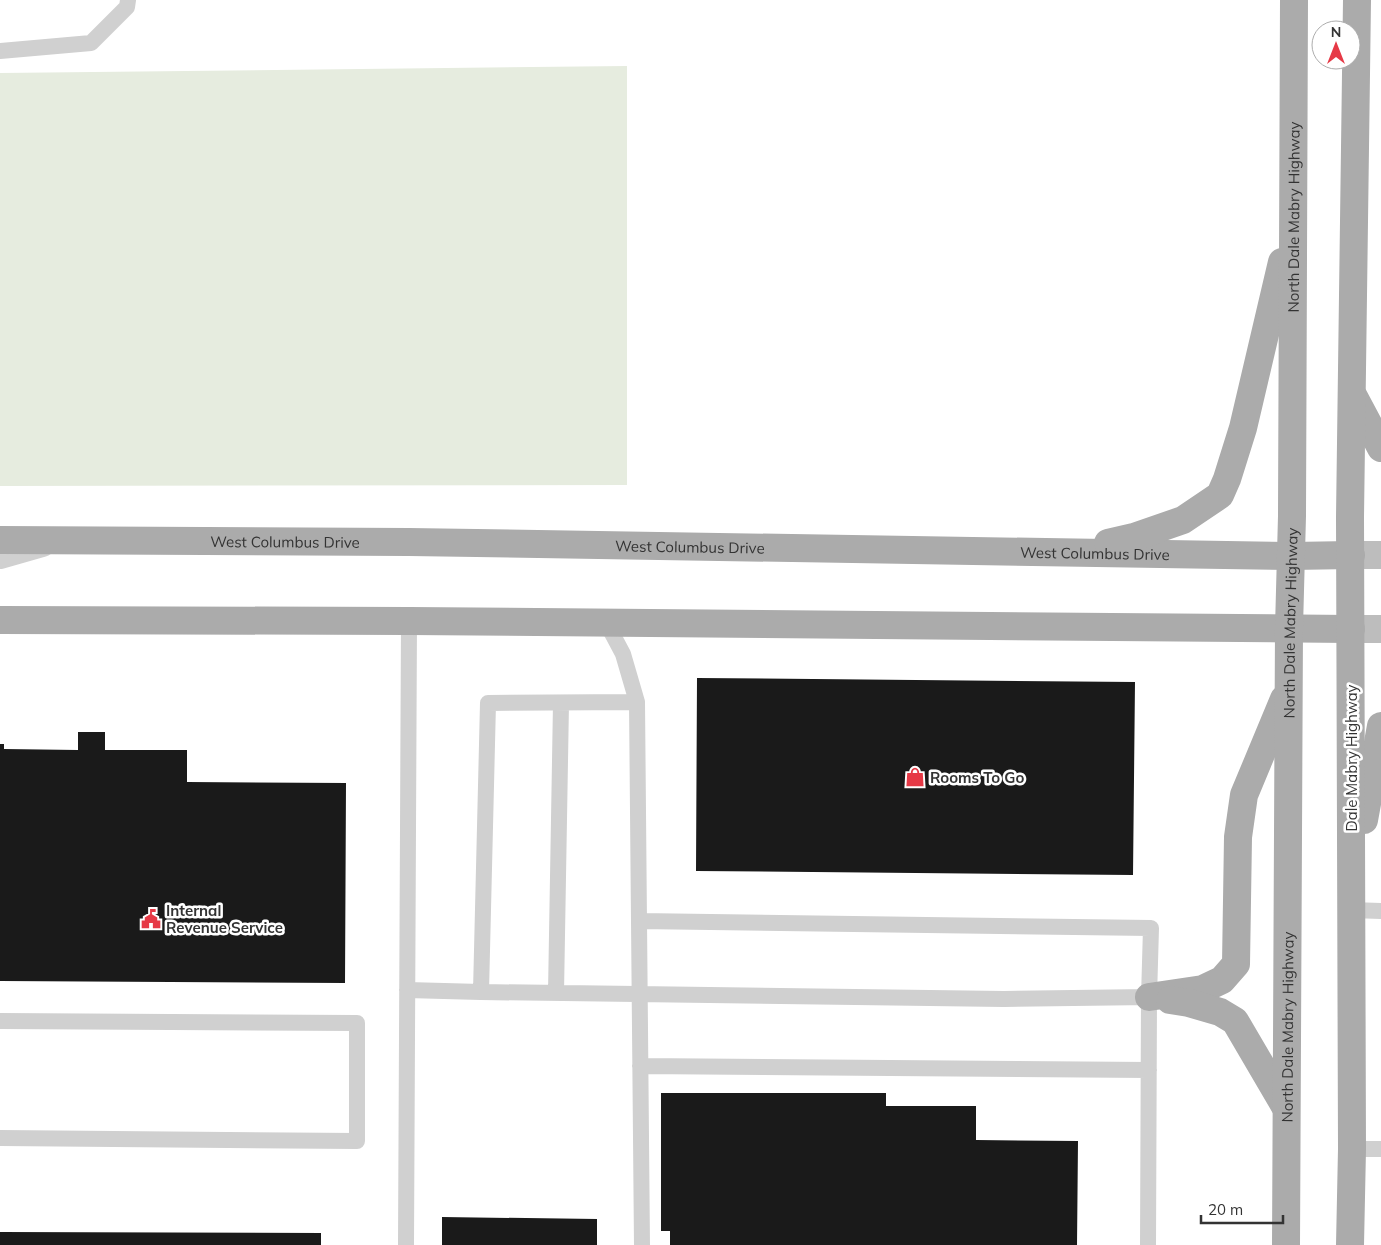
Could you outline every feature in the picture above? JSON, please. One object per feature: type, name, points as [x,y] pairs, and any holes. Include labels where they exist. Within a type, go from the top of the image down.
[{"type":"main road","name":"North Dale Mabry Highway","points":[[1286,1245],[1292,556],[1294,0]]},
{"type":"main road","points":[[1351,628],[1357,0]]},
{"type":"main road","points":[[1067,552],[1134,538],[1182,520],[1220,495],[1227,479],[1242,428],[1293,215]]},
{"type":"main road","points":[[1352,393],[1381,448]]},
{"type":"main road","name":"West Columbus Drive","points":[[0,540],[409,542],[1292,556],[1381,555]]},
{"type":"main road","points":[[0,620],[606,622],[1381,628]]},
{"type":"main road","name":"Dale Mabry Highway","points":[[1351,628],[1351,899]]},
{"type":"main road","points":[[1149,997],[1203,989],[1222,980],[1236,964],[1238,837],[1244,795],[1290,686]]},
{"type":"main road","points":[[1350,1245],[1352,1149],[1351,899],[1381,726]]},
{"type":"main road","points":[[1149,997],[1190,1003],[1220,1012],[1235,1021],[1286,1109]]},
{"type":"street","points":[[0,556],[58,539]]},
{"type":"lane","points":[[0,51],[91,43],[128,7],[128,0]]},
{"type":"lane","points":[[406,1245],[409,621]]},
{"type":"lane","points":[[606,622],[623,654],[637,702],[642,1245]]},
{"type":"lane","points":[[482,992],[488,703],[637,702]]},
{"type":"lane","points":[[556,993],[561,703]]},
{"type":"lane","points":[[1351,899],[1381,911]]},
{"type":"lane","points":[[639,920],[1151,928],[1148,1245]]},
{"type":"lane","points":[[407,990],[1004,999],[1149,997]]},
{"type":"lane","points":[[0,1021],[357,1023],[356,1141],[0,1138]]},
{"type":"lane","points":[[640,1066],[1149,1070]]},
{"type":"lane","points":[[1352,1149],[1381,1149]]},
{"type":"shaded area","points":[[627,66],[627,485],[0,486],[0,73]]},
{"type":"building","name":"Rooms To Go","points":[[697,678],[1135,682],[1133,875],[696,871]]},
{"type":"building","points":[[78,732],[105,732],[105,750],[187,750],[187,782],[346,783],[345,983],[0,981],[0,744],[4,744],[4,749],[78,750]]},
{"type":"building","points":[[661,1093],[886,1093],[886,1106],[976,1106],[976,1140],[1078,1141],[1077,1245],[670,1245],[670,1231],[661,1231]]},
{"type":"building","points":[[442,1217],[597,1219],[597,1245],[442,1245]]},
{"type":"building","points":[[0,1232],[321,1233],[321,1245],[0,1245]]},
{"type":"place","name":"Rooms To Go","points":[[915,777]]},
{"type":"place","name":"Internal Revenue Service","points":[[151,919]]}]
